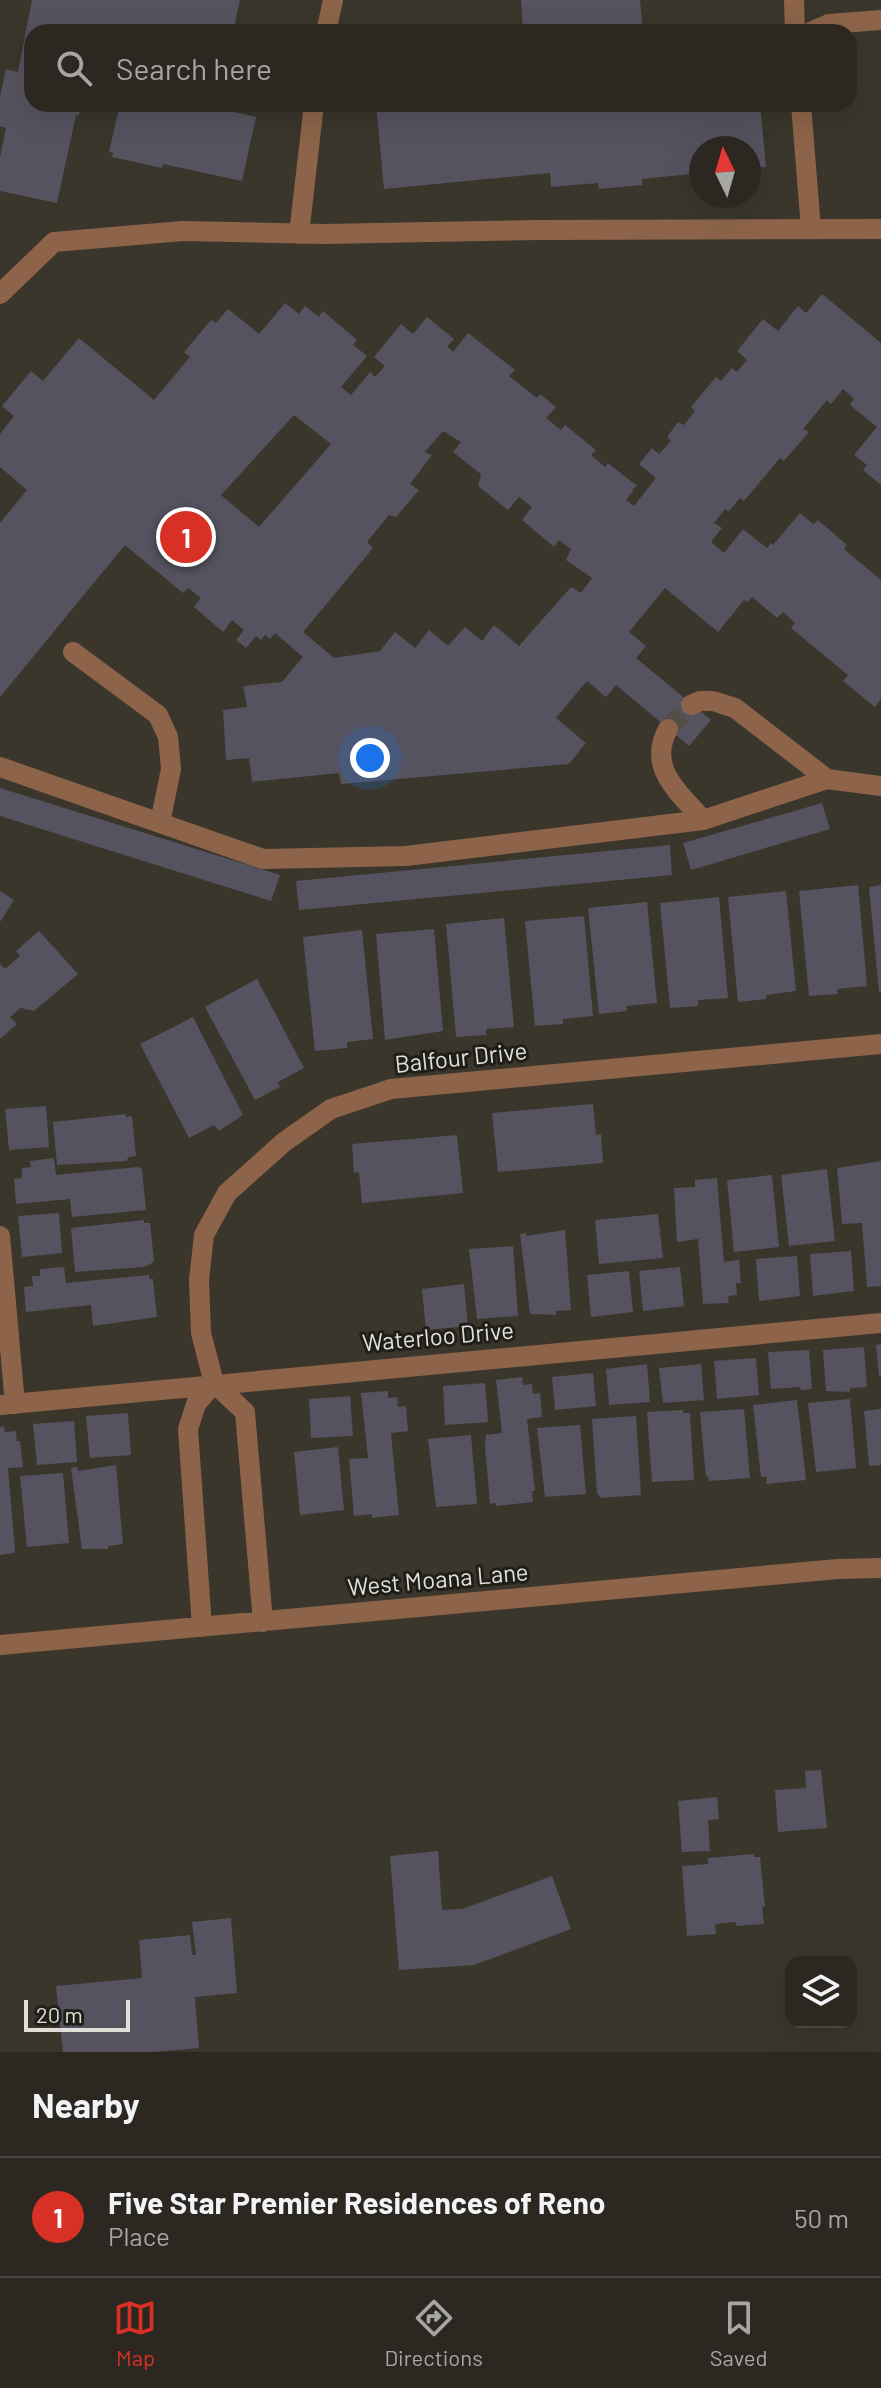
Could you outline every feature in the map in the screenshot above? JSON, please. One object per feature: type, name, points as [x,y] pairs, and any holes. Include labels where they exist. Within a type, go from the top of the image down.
[{"type":"street","points":[[328,24],[333,0]]},
{"type":"street","points":[[794,0],[795,24]]},
{"type":"street","points":[[829,24],[881,20]]},
{"type":"street","points":[[299,234],[313,112]]},
{"type":"street","points":[[802,112],[811,229]]},
{"type":"street","points":[[0,294],[54,242],[183,231],[299,234],[881,229]]},
{"type":"street","points":[[73,652],[158,715],[168,737],[171,769],[160,823]]},
{"type":"street","points":[[691,705],[713,701],[735,708],[827,779]]},
{"type":"street","points":[[668,729],[659,757],[664,770],[703,820]]},
{"type":"street","points":[[0,767],[263,859],[406,856],[703,820],[827,779],[881,786]]},
{"type":"street","name":"Balfour Drive","points":[[214,1383],[201,1333],[199,1280],[204,1235],[227,1193],[284,1142],[331,1109],[391,1089],[881,1044]]},
{"type":"street","points":[[0,1236],[8,1404]]},
{"type":"street","name":"Waterloo Drive","points":[[8,1404],[881,1323]]},
{"type":"street","points":[[202,1627],[188,1429],[196,1404],[214,1383],[245,1412],[263,1622]]},
{"type":"street","name":"West Moana Lane","points":[[0,1645],[838,1569],[881,1568]]},
{"type":"building","points":[[32,0],[240,0],[235,24],[27,24]]},
{"type":"building","points":[[521,0],[640,0],[642,24],[523,24]]},
{"type":"building","points":[[24,41],[24,112],[80,112],[76,115],[57,203],[0,191],[0,157],[6,128],[0,126],[0,97],[6,69],[18,72]]},
{"type":"building","points":[[118,112],[233,112],[256,117],[242,181],[163,164],[162,168],[112,157],[113,153],[109,152]]},
{"type":"building","points":[[377,112],[761,112],[766,167],[761,167],[761,136],[689,136],[689,174],[642,179],[642,185],[599,189],[598,183],[551,187],[550,173],[384,189]]},
{"type":"building","points":[[822,294],[881,343],[881,485],[863,470],[867,465],[854,455],[877,427],[850,405],[854,399],[843,389],[831,404],[827,400],[803,429],[809,432],[784,461],[780,458],[744,501],[740,498],[729,511],[725,509],[714,523],[722,528],[711,542],[724,553],[743,529],[767,548],[800,513],[813,524],[818,520],[847,545],[844,549],[881,580],[881,699],[875,707],[843,681],[848,675],[791,628],[795,623],[783,612],[777,618],[752,597],[748,602],[744,600],[718,632],[665,588],[629,632],[646,646],[636,658],[711,720],[689,746],[616,685],[606,697],[587,681],[556,718],[586,743],[569,764],[341,784],[339,773],[252,782],[249,758],[226,760],[223,710],[247,707],[243,686],[282,682],[303,657],[275,633],[270,639],[265,635],[261,640],[256,636],[246,648],[236,640],[244,630],[232,620],[223,632],[194,607],[201,598],[188,588],[183,593],[125,545],[0,697],[0,523],[27,490],[0,467],[0,434],[14,416],[2,406],[31,371],[43,381],[79,338],[154,400],[190,357],[184,352],[211,320],[216,323],[228,309],[259,334],[285,303],[299,314],[305,306],[319,317],[323,311],[357,340],[353,345],[367,356],[341,387],[351,395],[370,372],[375,377],[385,366],[374,357],[401,324],[413,334],[427,317],[454,339],[447,346],[453,352],[468,333],[515,370],[509,376],[537,398],[540,394],[556,407],[546,418],[561,430],[565,425],[596,450],[591,455],[605,467],[608,463],[637,486],[626,500],[634,506],[656,478],[639,464],[652,448],[659,454],[671,441],[667,437],[678,422],[684,425],[695,411],[691,407],[716,377],[721,381],[732,368],[737,372],[747,360],[737,351],[763,319],[778,331],[798,306],[806,313]],"holes":[[[294,415],[331,444],[259,527],[221,495]],[[443,431],[461,442],[453,452],[481,474],[478,486],[508,510],[519,497],[532,507],[522,520],[554,547],[559,540],[571,549],[566,560],[592,578],[581,593],[571,587],[519,646],[494,625],[482,641],[465,627],[448,646],[429,630],[415,648],[395,632],[380,651],[334,658],[303,632],[373,548],[367,542],[389,515],[396,517],[419,490],[410,484],[432,455],[425,452]]]},
{"type":"building","points":[[0,788],[280,875],[271,901],[0,816]]},
{"type":"building","points":[[822,803],[830,829],[691,870],[683,843]]},
{"type":"building","points":[[670,845],[672,875],[299,910],[296,881]]},
{"type":"building","points":[[858,885],[867,986],[837,989],[838,994],[809,996],[799,891]]},
{"type":"building","points":[[881,885],[881,992],[879,992],[869,887]]},
{"type":"building","points":[[0,891],[14,900],[0,922]]},
{"type":"building","points":[[786,891],[796,991],[738,1002],[728,897]]},
{"type":"building","points":[[719,897],[728,998],[698,1000],[698,1006],[670,1008],[660,903]]},
{"type":"building","points":[[647,902],[657,1003],[626,1006],[627,1011],[599,1014],[588,908]]},
{"type":"building","points":[[584,916],[593,1016],[563,1019],[563,1024],[535,1026],[525,921]]},
{"type":"building","points":[[504,918],[514,1027],[486,1029],[486,1035],[456,1037],[446,924]]},
{"type":"building","points":[[434,929],[443,1031],[385,1040],[376,934]]},
{"type":"building","points":[[362,930],[373,1039],[347,1042],[347,1048],[315,1051],[303,937]]},
{"type":"building","points":[[39,931],[78,974],[34,1011],[21,1008],[10,1017],[17,1024],[0,1039],[0,964],[5,969],[20,956],[16,951]]},
{"type":"building","points":[[257,979],[304,1068],[278,1082],[280,1087],[255,1100],[205,1007]]},
{"type":"building","points":[[193,1017],[243,1115],[219,1131],[214,1125],[189,1138],[140,1044]]},
{"type":"building","points":[[593,1104],[596,1135],[601,1134],[603,1163],[498,1172],[492,1113]]},
{"type":"building","points":[[46,1106],[49,1147],[9,1150],[5,1109]]},
{"type":"building","points":[[126,1114],[126,1117],[132,1116],[136,1156],[126,1161],[57,1165],[53,1122]]},
{"type":"building","points":[[457,1135],[463,1193],[362,1203],[359,1172],[354,1173],[352,1144]]},
{"type":"building","points":[[54,1158],[56,1175],[142,1169],[146,1210],[72,1217],[70,1199],[16,1204],[14,1179],[22,1178],[22,1168],[31,1167],[30,1161]]},
{"type":"building","points":[[881,1161],[881,1286],[867,1287],[862,1223],[842,1224],[837,1168]]},
{"type":"building","points":[[827,1169],[835,1241],[789,1246],[781,1175]]},
{"type":"building","points":[[772,1175],[779,1247],[734,1252],[727,1180]]},
{"type":"building","points":[[717,1178],[724,1262],[739,1260],[741,1283],[736,1283],[737,1295],[728,1296],[729,1303],[703,1304],[698,1239],[677,1242],[674,1188],[695,1187],[695,1180]]},
{"type":"building","points":[[59,1213],[62,1253],[22,1257],[18,1216]]},
{"type":"building","points":[[658,1214],[663,1258],[599,1264],[595,1220]]},
{"type":"building","points":[[144,1220],[144,1223],[150,1223],[154,1262],[144,1267],[75,1272],[71,1228]]},
{"type":"building","points":[[565,1230],[571,1310],[556,1311],[556,1315],[530,1314],[520,1234],[526,1233],[526,1236]]},
{"type":"building","points":[[513,1246],[518,1316],[477,1319],[469,1249]]},
{"type":"building","points":[[851,1251],[854,1291],[813,1296],[810,1254]]},
{"type":"building","points":[[797,1256],[800,1296],[759,1301],[756,1259]]},
{"type":"building","points":[[64,1267],[66,1283],[149,1275],[149,1279],[153,1279],[157,1317],[93,1326],[91,1305],[26,1312],[24,1287],[33,1286],[32,1276],[40,1276],[40,1269]]},
{"type":"building","points":[[680,1267],[684,1306],[643,1311],[639,1271]]},
{"type":"building","points":[[629,1271],[633,1312],[591,1317],[587,1275]]},
{"type":"building","points":[[464,1284],[468,1326],[426,1330],[422,1289]]},
{"type":"building","points":[[881,1344],[881,1376],[879,1376],[876,1345]]},
{"type":"building","points":[[864,1347],[867,1387],[850,1388],[850,1392],[826,1391],[823,1350]]},
{"type":"building","points":[[809,1350],[812,1389],[771,1389],[768,1352]]},
{"type":"building","points":[[756,1358],[759,1395],[717,1399],[714,1361]]},
{"type":"building","points":[[647,1364],[650,1402],[609,1405],[606,1369]]},
{"type":"building","points":[[701,1364],[704,1400],[663,1403],[659,1368]]},
{"type":"building","points":[[593,1373],[596,1406],[555,1410],[552,1377]]},
{"type":"building","points":[[522,1377],[523,1385],[532,1384],[533,1394],[540,1393],[542,1417],[527,1419],[535,1491],[532,1491],[533,1502],[496,1506],[496,1503],[490,1504],[485,1447],[486,1435],[502,1433],[496,1380]]},
{"type":"building","points":[[485,1383],[488,1422],[445,1425],[443,1386]]},
{"type":"building","points":[[388,1391],[388,1398],[397,1397],[398,1407],[406,1406],[408,1431],[391,1433],[399,1515],[354,1516],[349,1459],[368,1458],[361,1393]]},
{"type":"building","points":[[350,1396],[353,1436],[311,1438],[309,1399]]},
{"type":"building","points":[[850,1399],[856,1468],[816,1472],[808,1403]]},
{"type":"building","points":[[797,1400],[806,1480],[766,1484],[767,1477],[761,1477],[753,1405]]},
{"type":"building","points":[[744,1409],[750,1478],[709,1481],[706,1477],[700,1412]]},
{"type":"building","points":[[881,1409],[881,1465],[869,1466],[864,1411]]},
{"type":"building","points":[[683,1410],[683,1413],[690,1413],[694,1480],[652,1482],[647,1412]]},
{"type":"building","points":[[128,1413],[131,1455],[90,1458],[86,1416]]},
{"type":"building","points":[[636,1416],[641,1495],[601,1498],[597,1493],[592,1419]]},
{"type":"building","points":[[74,1421],[77,1462],[37,1465],[33,1424]]},
{"type":"building","points":[[580,1425],[586,1494],[545,1497],[537,1428]]},
{"type":"building","points":[[4,1426],[5,1432],[16,1431],[23,1467],[8,1468],[15,1550],[14,1553],[0,1555],[0,1427]]},
{"type":"building","points":[[471,1435],[477,1504],[436,1507],[428,1439]]},
{"type":"building","points":[[338,1447],[344,1510],[300,1515],[294,1452]]},
{"type":"building","points":[[116,1465],[123,1544],[108,1546],[108,1549],[82,1549],[71,1468],[77,1467],[78,1471]]},
{"type":"building","points":[[63,1473],[69,1543],[27,1547],[20,1476]]},
{"type":"building","points":[[821,1770],[827,1828],[778,1832],[775,1790],[806,1788],[805,1771]]},
{"type":"building","points":[[717,1797],[719,1819],[708,1820],[710,1851],[682,1852],[678,1801]]},
{"type":"building","points":[[438,1851],[442,1910],[462,1909],[552,1876],[571,1929],[474,1965],[399,1970],[390,1856]]},
{"type":"building","points":[[754,1854],[754,1857],[760,1857],[764,1924],[715,1924],[716,1934],[687,1936],[682,1866],[708,1864],[708,1858]]},
{"type":"building","points":[[231,1918],[237,1993],[195,1997],[199,2048],[154,2052],[63,2052],[56,1986],[142,1978],[139,1940],[190,1935],[192,1955],[196,1955],[192,1922]]},
{"type":"tunnel","points":[[668,729],[691,705]]},
{"type":"place","name":"Five Star Premier Residences of Reno","points":[[186,537]]}]
